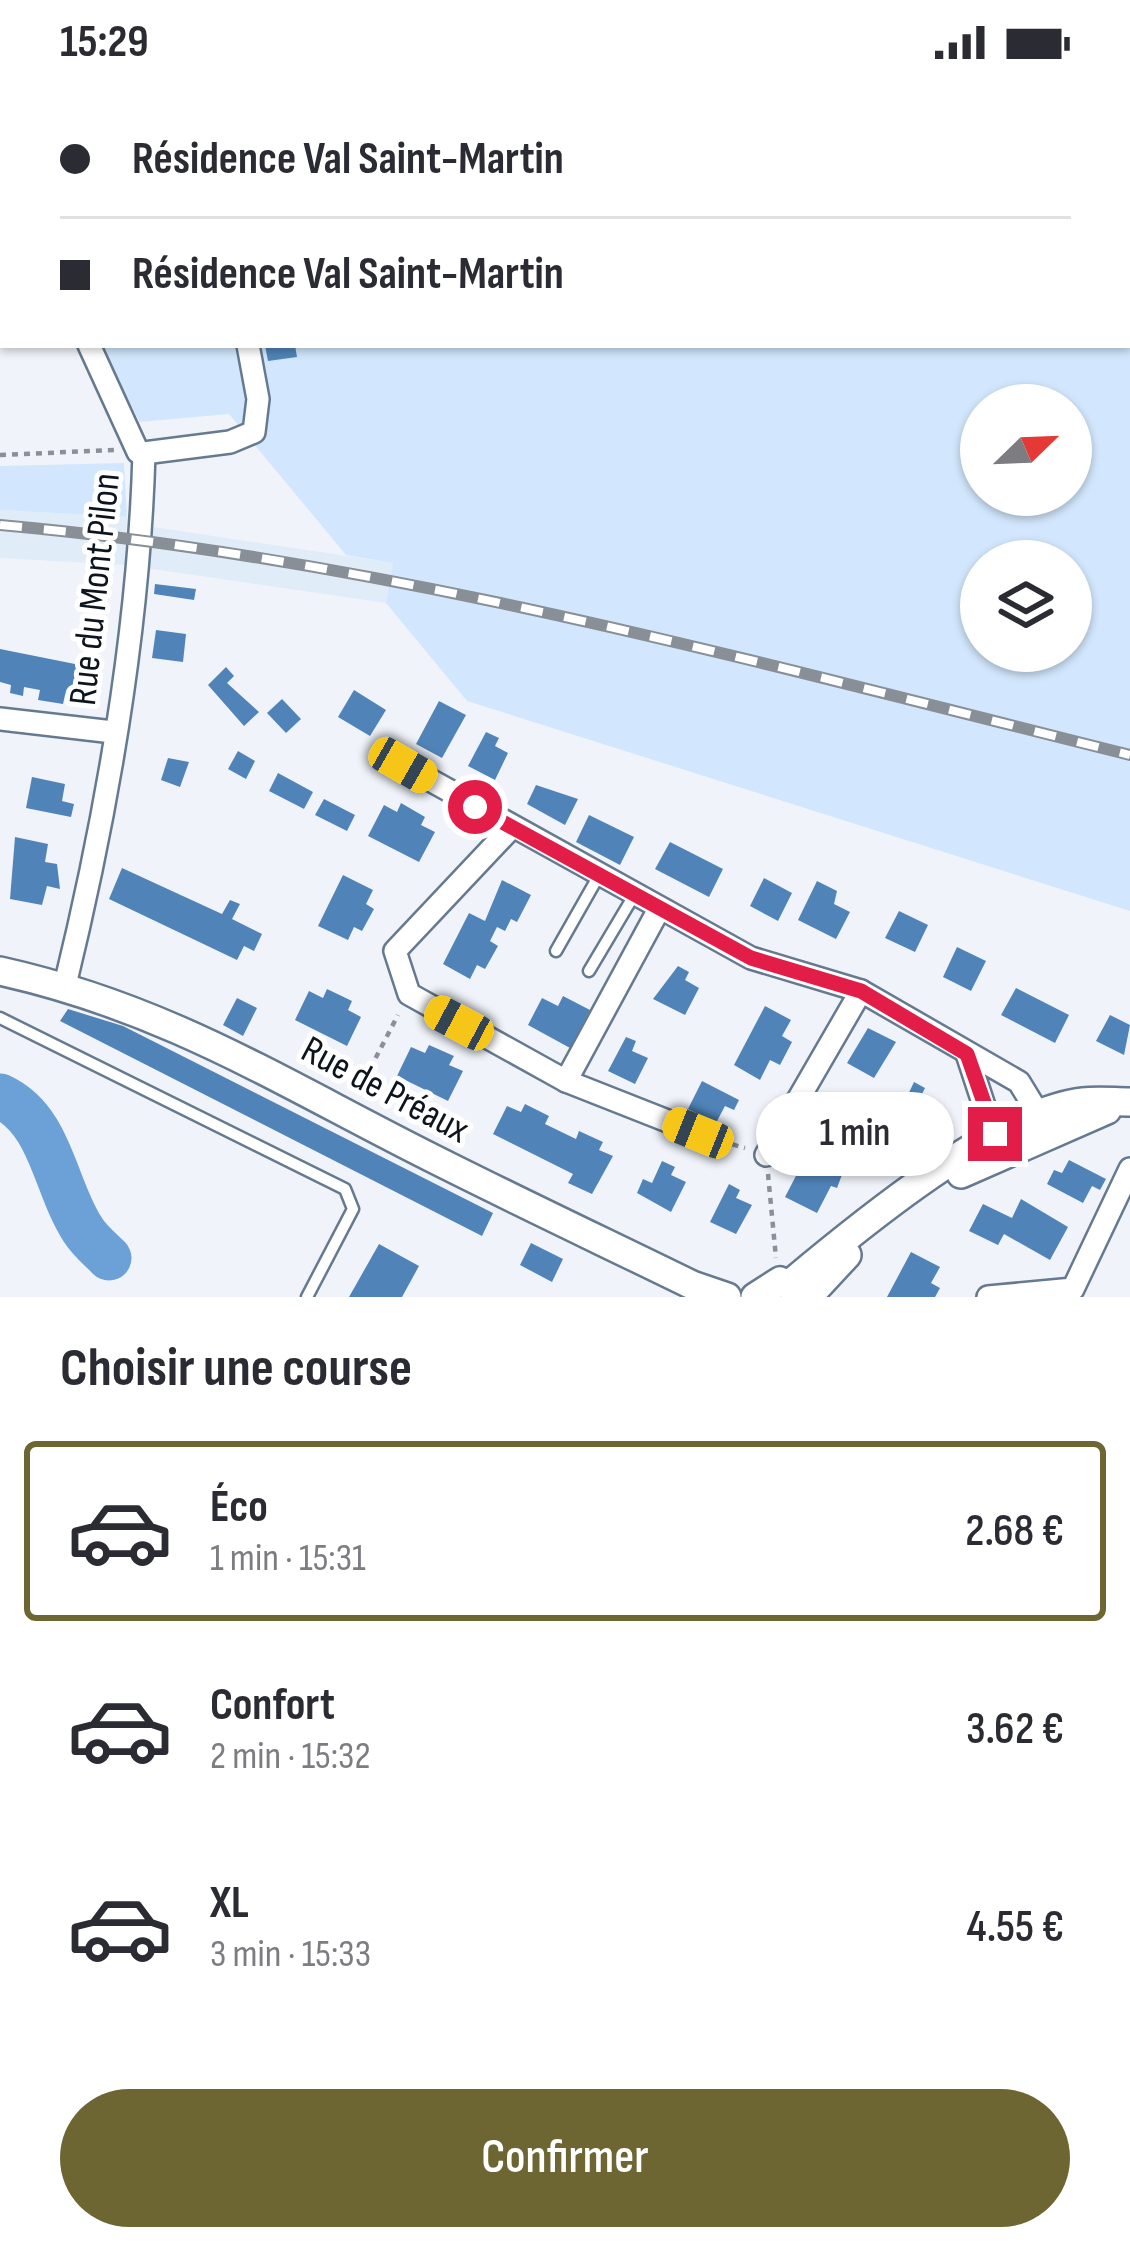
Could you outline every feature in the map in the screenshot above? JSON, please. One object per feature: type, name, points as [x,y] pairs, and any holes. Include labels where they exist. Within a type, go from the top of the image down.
[{"type":"street","points":[[90,348],[141,453],[230,442],[254,432],[258,399],[249,348]]},
{"type":"street","name":"Rue du Mont Pilon","points":[[64,986],[86,899],[142,539],[141,453]]},
{"type":"street","name":"Rue du Mont Pilon","points":[[0,719],[113,733]]},
{"type":"street","points":[[403,765],[658,911],[751,958],[861,991],[1019,1082],[1044,1124]]},
{"type":"street","points":[[512,828],[395,951],[409,994],[566,1081],[698,1133]]},
{"type":"street","points":[[566,1081],[658,911]]},
{"type":"street","name":"Rue de Préaux","points":[[0,971],[64,986],[203,1039],[424,1154],[692,1285],[727,1297]]},
{"type":"street","points":[[766,1155],[861,991]]},
{"type":"street","points":[[967,1054],[997,1145]]},
{"type":"street","points":[[787,1291],[997,1145],[1081,1102],[1129,1102]]},
{"type":"street","points":[[988,1297],[1073,1289],[1130,1169]]},
{"type":"lane","points":[[556,952],[598,877]]},
{"type":"lane","points":[[589,971],[633,897]]},
{"type":"lane","points":[[1,1022],[345,1190],[353,1209],[307,1297]]},
{"type":"path","points":[[0,455],[141,453]]},
{"type":"path","points":[[348,1111],[409,994]]},
{"type":"path","points":[[698,1133],[766,1155],[787,1291]]},
{"type":"shaded area","points":[[101,348],[1130,348],[1130,911],[467,701],[386,603],[393,563],[346,555],[229,414],[140,422]]},
{"type":"shaded area","points":[[124,463],[127,517],[0,510],[0,466]]},
{"type":"shaded area","points":[[0,510],[127,517],[125,565],[0,558]]},
{"type":"shaded area","points":[[153,527],[394,563],[386,603],[145,568]]},
{"type":"building","points":[[266,348],[296,348],[297,357],[268,361]]},
{"type":"building","points":[[155,584],[196,589],[194,600],[154,594]]},
{"type":"building","points":[[156,630],[186,634],[183,662],[152,658]]},
{"type":"building","points":[[0,649],[90,667],[83,699],[65,695],[63,704],[38,700],[40,690],[24,687],[23,696],[10,693],[11,685],[0,682]]},
{"type":"building","points":[[226,667],[234,676],[227,683],[259,712],[244,726],[208,685]]},
{"type":"building","points":[[354,690],[386,710],[370,736],[338,717]]},
{"type":"building","points":[[282,699],[301,719],[286,733],[267,713]]},
{"type":"building","points":[[439,701],[466,715],[442,758],[416,744]]},
{"type":"building","points":[[486,732],[499,738],[495,746],[508,753],[495,780],[468,766]]},
{"type":"building","points":[[238,751],[255,761],[246,779],[228,769]]},
{"type":"building","points":[[168,758],[189,762],[180,787],[161,780]]},
{"type":"building","points":[[278,773],[313,792],[304,809],[269,791]]},
{"type":"building","points":[[32,777],[65,784],[62,801],[74,804],[71,817],[26,808]]},
{"type":"building","points":[[536,785],[578,799],[565,825],[527,804]]},
{"type":"building","points":[[324,799],[355,815],[347,831],[315,815]]},
{"type":"building","points":[[401,803],[425,817],[421,825],[435,832],[419,862],[368,836],[384,805],[397,812]]},
{"type":"building","points":[[589,815],[634,837],[620,865],[576,842]]},
{"type":"building","points":[[15,837],[48,844],[45,862],[57,864],[60,889],[47,886],[42,905],[10,899]]},
{"type":"building","points":[[670,842],[723,869],[709,897],[655,869]]},
{"type":"building","points":[[122,868],[222,914],[230,900],[240,904],[232,919],[262,934],[254,951],[244,946],[237,960],[109,899]]},
{"type":"building","points":[[343,875],[373,890],[366,904],[374,909],[362,931],[354,927],[348,940],[318,926]]},
{"type":"building","points":[[764,878],[792,893],[778,921],[750,906]]},
{"type":"building","points":[[502,880],[531,895],[517,922],[511,919],[505,931],[497,927],[490,941],[498,946],[485,969],[477,965],[470,979],[443,964],[469,913],[485,921]]},
{"type":"building","points":[[817,881],[837,891],[834,904],[850,912],[836,939],[798,920]]},
{"type":"building","points":[[899,911],[928,925],[915,952],[885,938]]},
{"type":"building","points":[[957,947],[986,961],[971,991],[943,977]]},
{"type":"building","points":[[678,966],[689,972],[685,980],[699,988],[685,1015],[653,999]]},
{"type":"building","points":[[1016,988],[1069,1015],[1055,1043],[1001,1015]]},
{"type":"building","points":[[327,989],[352,1001],[348,1010],[361,1017],[347,1046],[295,1020],[309,991],[323,998]]},
{"type":"building","points":[[563,996],[590,1010],[570,1048],[528,1025],[542,998],[558,1006]]},
{"type":"building","points":[[237,998],[257,1008],[243,1036],[223,1025]]},
{"type":"building","points":[[765,1006],[791,1020],[782,1036],[792,1042],[780,1065],[770,1060],[760,1080],[734,1065]]},
{"type":"building","points":[[68,1009],[123,1026],[493,1213],[482,1236],[60,1021]]},
{"type":"building","points":[[1110,1015],[1130,1025],[1124,1055],[1096,1041]]},
{"type":"building","points":[[868,1028],[896,1042],[874,1078],[847,1063]]},
{"type":"building","points":[[626,1037],[636,1041],[632,1051],[648,1058],[635,1084],[608,1071]]},
{"type":"building","points":[[429,1045],[454,1056],[449,1065],[463,1071],[448,1101],[397,1076],[411,1047],[425,1053]]},
{"type":"building","points":[[702,1081],[739,1100],[734,1110],[725,1106],[716,1123],[688,1109]]},
{"type":"building","points":[[914,1082],[925,1088],[921,1096],[935,1103],[922,1131],[897,1118]]},
{"type":"building","points":[[525,1104],[549,1116],[545,1124],[576,1139],[579,1131],[603,1142],[599,1150],[613,1156],[592,1194],[568,1183],[573,1174],[493,1134],[507,1106],[521,1112]]},
{"type":"building","points":[[824,1122],[856,1138],[837,1188],[831,1186],[817,1213],[785,1197],[799,1170],[814,1176],[824,1157],[810,1150]]},
{"type":"building","points":[[1069,1160],[1106,1179],[1100,1190],[1092,1186],[1083,1203],[1047,1184],[1054,1170],[1062,1173]]},
{"type":"building","points":[[662,1161],[675,1167],[671,1175],[686,1182],[671,1212],[637,1193],[643,1179],[652,1183]]},
{"type":"building","points":[[729,1184],[740,1190],[736,1198],[752,1205],[736,1234],[710,1222]]},
{"type":"building","points":[[1021,1199],[1068,1227],[1050,1260],[1004,1234],[998,1245],[969,1231],[983,1204],[1012,1218]]},
{"type":"building","points":[[531,1243],[563,1259],[552,1282],[520,1265]]},
{"type":"building","points":[[379,1244],[419,1266],[402,1297],[349,1297]]},
{"type":"building","points":[[911,1252],[940,1267],[931,1283],[940,1288],[935,1297],[887,1297]]},
{"type":"waterway","points":[[0,1096],[31,1121],[73,1213],[109,1258]]},
{"type":"railway","points":[[0,525],[144,541],[428,588],[710,650],[1130,755]]},
{"type":"route","points":[[475,807],[751,958],[861,991],[967,1054],[995,1134]]}]
